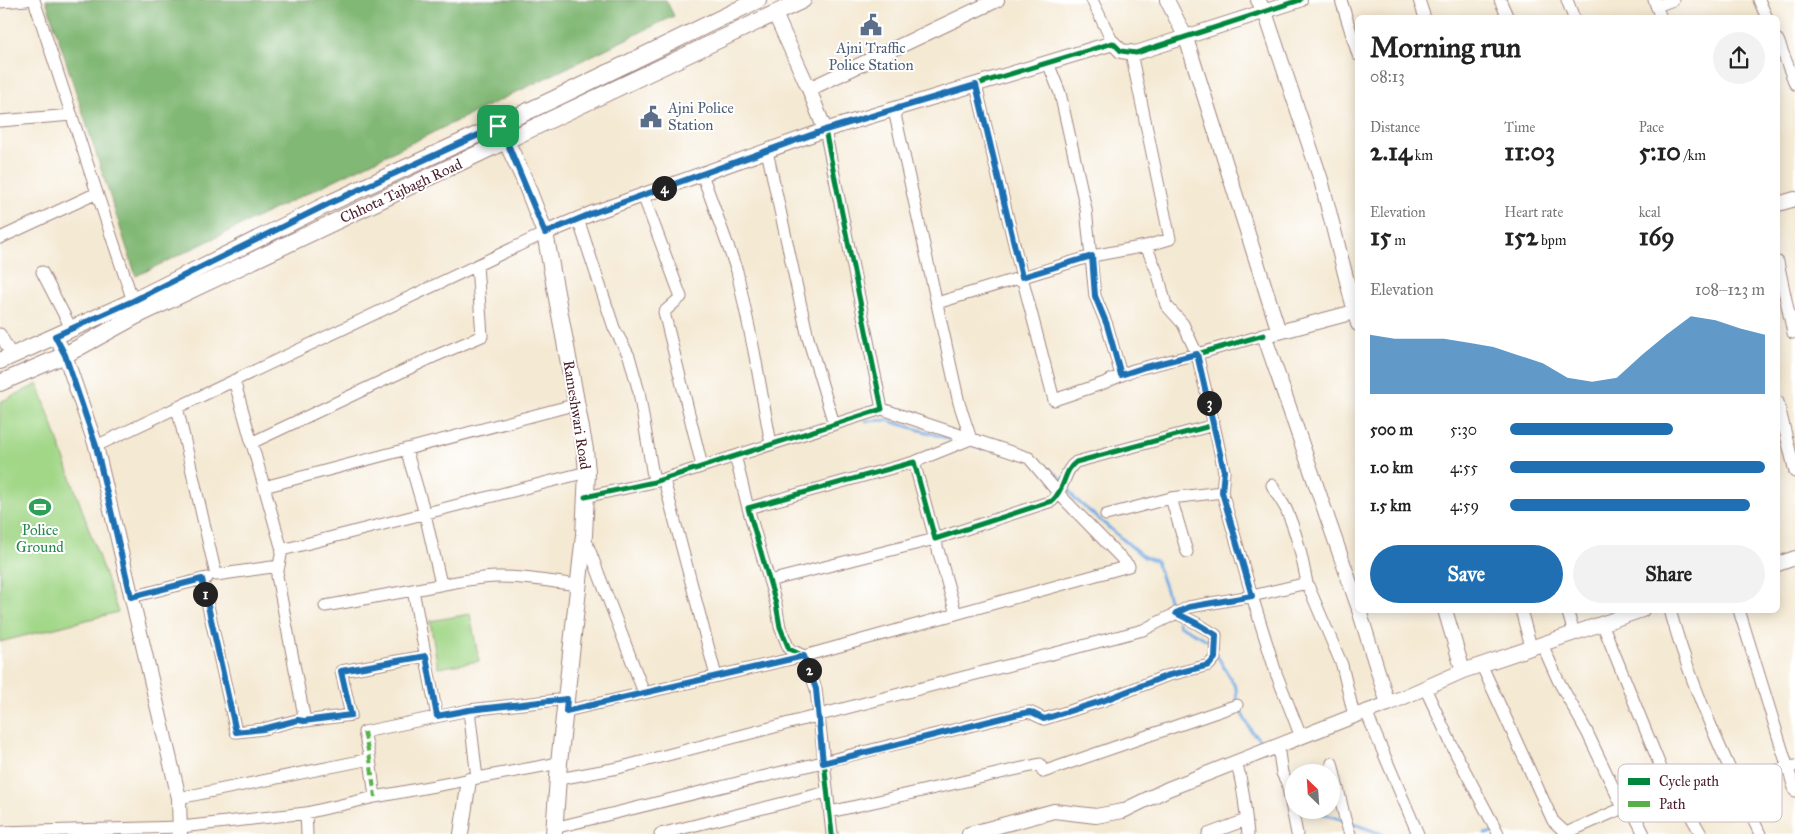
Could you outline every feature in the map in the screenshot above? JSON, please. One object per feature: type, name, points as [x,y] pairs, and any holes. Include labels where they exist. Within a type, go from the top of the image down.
[{"type":"main road","points":[[6,358],[133,301],[330,203],[498,126],[758,0]]},
{"type":"main road","name":"Chhota Tajbagh Road","points":[[0,384],[65,355],[136,316],[507,142],[803,0]]},
{"type":"main road","name":"Rameshwari Road","points":[[498,126],[507,142],[545,233],[586,450],[587,472],[584,535],[559,763],[554,831]]},
{"type":"street","points":[[4,1],[27,0]]},
{"type":"street","points":[[34,0],[133,301]]},
{"type":"street","points":[[809,89],[997,0]]},
{"type":"street","points":[[1092,0],[1113,43],[1121,51],[1131,53],[1186,38],[1262,6],[1300,0]]},
{"type":"street","points":[[1168,0],[1186,38],[1279,332]]},
{"type":"street","points":[[1341,0],[1355,45]]},
{"type":"street","points":[[1419,0],[1424,15]]},
{"type":"street","points":[[1500,0],[1507,15]]},
{"type":"street","points":[[1567,0],[1573,15]]},
{"type":"street","points":[[1657,8],[1672,0]]},
{"type":"street","points":[[1759,0],[1766,15]]},
{"type":"street","points":[[1262,6],[1321,180],[1355,312]]},
{"type":"street","points":[[775,14],[809,89],[825,130],[882,409]]},
{"type":"street","points":[[96,446],[578,219],[825,130],[1113,43]]},
{"type":"street","points":[[1780,45],[1795,84]]},
{"type":"street","points":[[937,303],[1092,256],[1146,246],[1170,239],[1131,53]]},
{"type":"street","points":[[1048,63],[1062,102],[1086,209],[1095,296],[1107,325],[1121,375]]},
{"type":"street","points":[[976,85],[1054,400],[1145,367],[1264,335],[1355,316]]},
{"type":"street","points":[[894,110],[960,403],[971,438]]},
{"type":"street","points":[[0,121],[72,115]]},
{"type":"street","points":[[767,151],[808,338],[834,424]]},
{"type":"street","points":[[702,174],[737,271],[771,444]]},
{"type":"street","points":[[0,238],[97,193]]},
{"type":"street","points":[[643,195],[681,297],[664,312],[702,466]]},
{"type":"street","points":[[1780,203],[1795,199]]},
{"type":"street","points":[[578,219],[614,328],[629,356],[660,483],[716,676]]},
{"type":"street","points":[[1146,246],[1158,274],[1166,305],[1183,324],[1197,354],[1224,471],[1222,492],[1276,673],[1301,737]]},
{"type":"street","points":[[251,443],[424,361],[482,336],[477,265]]},
{"type":"street","points":[[1780,271],[1793,333]]},
{"type":"street","points":[[42,272],[71,328]]},
{"type":"street","points":[[0,334],[6,358]]},
{"type":"street","points":[[1264,335],[1355,597]]},
{"type":"street","points":[[55,336],[65,355],[96,446],[179,798],[180,831]]},
{"type":"street","points":[[234,380],[282,550],[277,576],[304,721]]},
{"type":"street","points":[[264,487],[577,404]]},
{"type":"street","points":[[177,407],[216,576]]},
{"type":"street","points":[[375,797],[364,732],[469,710],[566,705],[644,693],[804,656],[1129,566],[1059,494],[1029,458],[882,409],[702,466],[660,483],[585,497]]},
{"type":"street","points":[[1780,410],[1795,472]]},
{"type":"street","points":[[769,582],[935,540],[1052,501],[1059,494],[1070,466],[1076,462],[1214,425]]},
{"type":"street","points":[[748,508],[914,462],[971,438]]},
{"type":"street","points":[[406,449],[425,514],[441,584]]},
{"type":"street","points":[[914,462],[956,614]]},
{"type":"street","points":[[737,463],[780,627],[789,649],[804,656],[816,689],[832,834]]},
{"type":"street","points":[[282,550],[587,472]]},
{"type":"street","points":[[1272,485],[1285,506],[1299,544],[1307,584],[1342,665],[1360,714],[1418,834]]},
{"type":"street","points":[[1106,515],[1171,498],[1222,492]]},
{"type":"street","points":[[1171,498],[1187,552]]},
{"type":"street","points":[[584,535],[644,693]]},
{"type":"street","points":[[1780,563],[1795,558]]},
{"type":"street","points":[[131,597],[216,576],[279,566]]},
{"type":"street","points":[[325,606],[477,578],[517,577],[578,585]]},
{"type":"street","points":[[202,579],[236,732],[263,729],[298,720],[304,721],[351,715],[341,671],[426,656]]},
{"type":"street","points":[[558,779],[618,768],[1142,630],[1189,607],[1307,584]]},
{"type":"street","points":[[413,590],[437,716]]},
{"type":"street","points":[[554,831],[1014,715],[1030,712],[1044,719],[1105,700],[1166,676],[1209,665],[1215,652],[1216,635],[1176,613]]},
{"type":"street","points":[[1360,613],[1388,704]]},
{"type":"street","points":[[1445,613],[1463,670]]},
{"type":"street","points":[[1523,613],[1537,646],[1558,680],[1618,790]]},
{"type":"street","points":[[1568,613],[1574,633]]},
{"type":"street","points":[[969,834],[1054,811],[1096,816],[1123,811],[1168,789],[1236,762],[1274,750],[1301,737],[1388,704],[1463,670],[1633,613]]},
{"type":"street","points":[[1671,613],[1682,653],[1728,764]]},
{"type":"street","points":[[1740,613],[1791,767],[1795,791]]},
{"type":"street","points":[[1602,624],[1664,764]]},
{"type":"street","points":[[1481,664],[1553,821],[1572,832],[1618,811]]},
{"type":"street","points":[[1425,688],[1456,754],[1497,833]]},
{"type":"street","points":[[830,812],[1040,764],[1043,772],[1237,705]]},
{"type":"street","points":[[461,834],[473,779],[469,710]]},
{"type":"street","points":[[1274,750],[1286,783],[1297,834]]},
{"type":"street","points":[[179,798],[370,759]]},
{"type":"street","points":[[1236,762],[1244,788],[1248,834]]},
{"type":"street","points":[[0,832],[180,831],[306,814],[375,797],[559,763]]},
{"type":"street","points":[[1332,763],[1350,834]]},
{"type":"street","points":[[660,834],[827,792]]},
{"type":"street","points":[[306,814],[307,834]]},
{"type":"street","points":[[1208,834],[1246,820]]},
{"type":"street","points":[[1636,822],[1644,834]]},
{"type":"street","points":[[1694,822],[1701,834]]},
{"type":"street","points":[[1754,822],[1760,834]]},
{"type":"green space","points":[[46,0],[666,0],[674,16],[136,276]]},
{"type":"green space","name":"Police Ground","points":[[38,384],[118,612],[0,642],[0,402]]},
{"type":"green space","points":[[470,614],[479,661],[438,668],[430,621]]},
{"type":"waterway","points":[[866,421],[886,420],[950,439]]},
{"type":"waterway","points":[[974,446],[984,449]]},
{"type":"waterway","points":[[1040,465],[1046,467],[1062,479]]},
{"type":"waterway","points":[[1065,484],[1075,499],[1144,557],[1156,561],[1171,605]]},
{"type":"waterway","points":[[1178,622],[1179,625],[1209,641],[1212,647]]},
{"type":"waterway","points":[[1218,657],[1236,688],[1237,705],[1252,732],[1266,746]]},
{"type":"waterway","points":[[1349,822],[1382,834]]},
{"type":"waterway","points":[[1485,834],[1495,832]]},
{"type":"marked path","points":[[364,732],[375,797]]},
{"type":"cycle path","points":[[585,497],[654,482],[882,409],[825,130],[1113,43],[1121,51],[1136,53],[1300,0]]},
{"type":"cycle path","points":[[832,834],[816,689],[804,656],[789,649],[780,627],[776,604],[748,508],[914,462],[935,539],[1052,501],[1060,491],[1069,470],[1076,462],[1214,425],[1197,354],[1264,335]]},
{"type":"place","name":"Ajni Traffic Police Station","points":[[871,25]]},
{"type":"place","name":"Ajni Police Station","points":[[651,117]]},
{"type":"place","name":"Police Ground","points":[[40,507]]},
{"type":"route","points":[[976,85],[1022,277],[1092,256],[1095,296],[1107,325],[1121,375],[1133,370],[1197,354],[1224,471],[1222,492],[1252,596],[1189,607],[1176,613],[1216,635],[1215,658],[1209,665],[1166,676],[1105,700],[1044,719],[1030,712],[1014,715],[823,763],[816,689],[804,656],[566,711],[567,699],[469,710],[437,716],[426,656],[341,671],[351,715],[304,721],[298,720],[263,729],[236,732],[202,579],[131,597],[96,446],[65,355],[55,336],[133,301],[330,203],[498,126],[524,179],[545,233],[593,213],[825,130],[976,85]]}]
